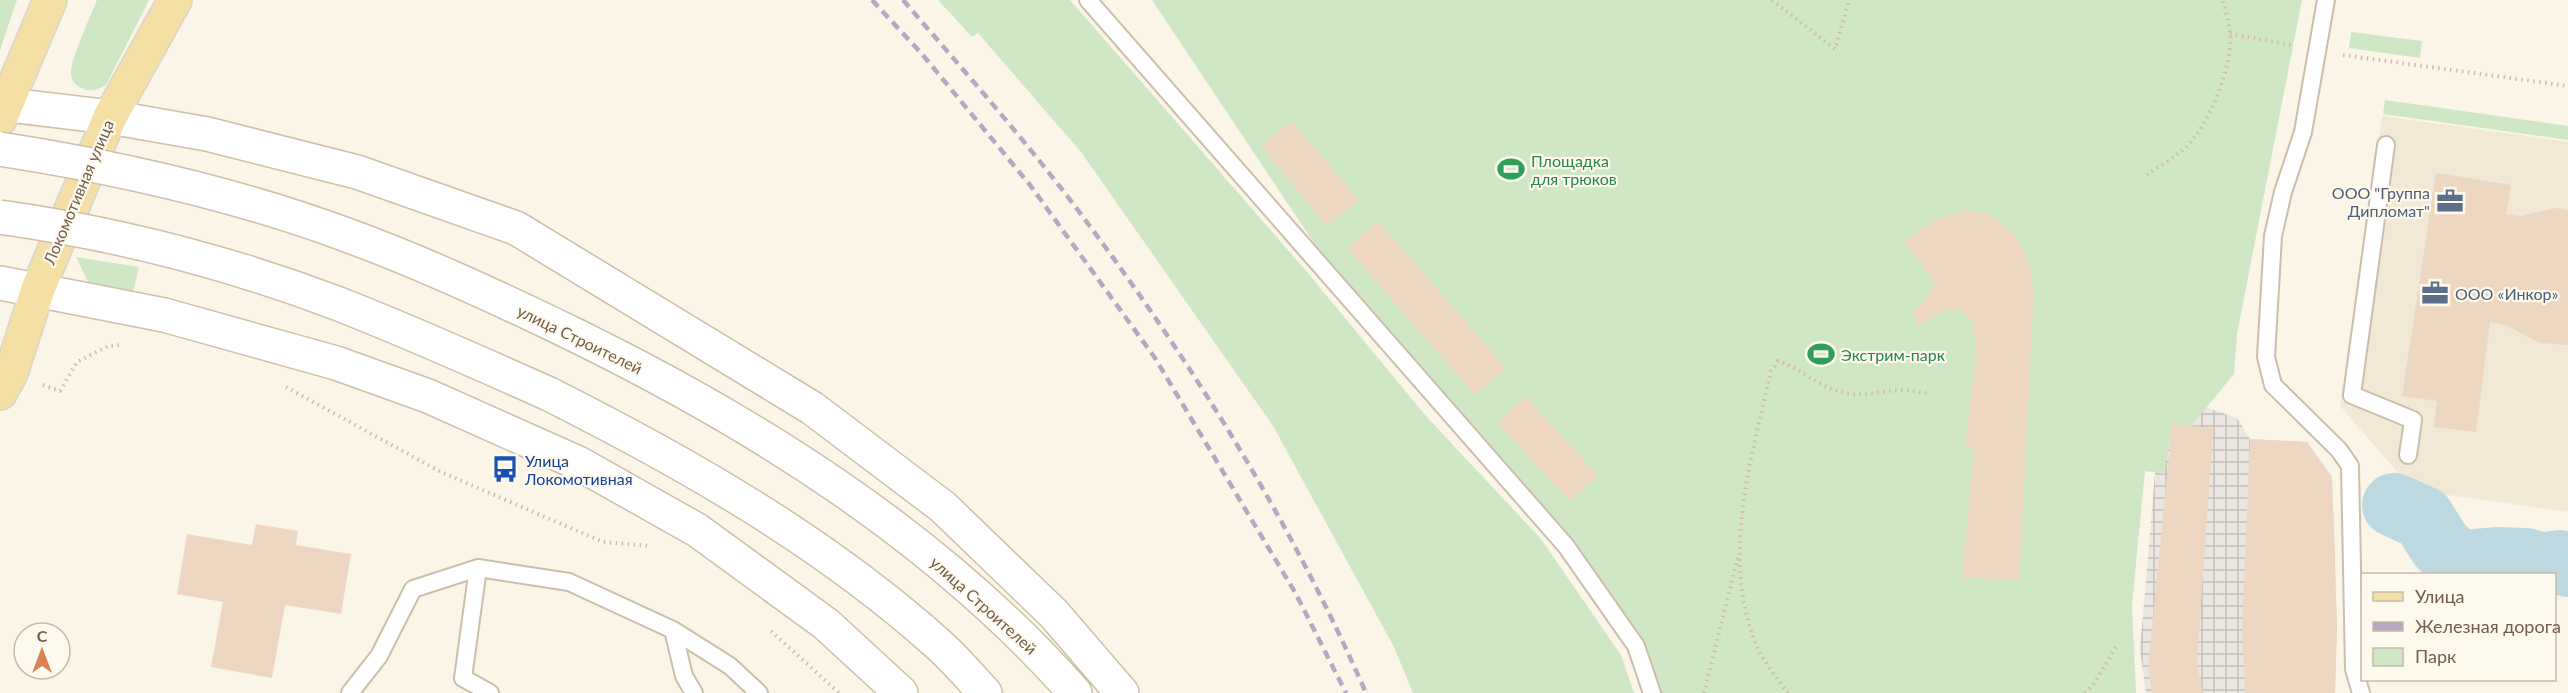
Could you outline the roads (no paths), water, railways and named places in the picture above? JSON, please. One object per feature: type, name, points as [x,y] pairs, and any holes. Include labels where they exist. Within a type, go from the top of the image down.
[{"type":"main road","points":[[50,0],[2,109],[110,117],[207,134],[357,172],[516,228],[812,408],[943,507],[1054,614],[1122,693]]},
{"type":"main road","name":"Локомотивная улица","points":[[0,393],[11,373],[38,289],[110,117],[175,0]]},
{"type":"main road","name":"улица Строителей","points":[[0,149],[115,169],[231,199],[342,233],[465,284],[577,336],[678,388],[783,450],[882,518],[965,584],[1044,658],[1075,693]]},
{"type":"main road","points":[[0,217],[71,228],[121,240],[282,285],[388,324],[549,394],[641,440],[712,482],[838,565],[938,644],[986,693]]},
{"type":"main road","points":[[0,283],[164,315],[336,363],[428,396],[578,463],[697,530],[826,624],[901,693]]},
{"type":"lane","points":[[1088,0],[1566,546],[1636,646],[1652,693]]},
{"type":"lane","points":[[2326,0],[2304,132],[2283,192],[2273,236],[2266,357],[2273,385],[2339,450],[2350,466],[2354,669],[2361,693]]},
{"type":"lane","points":[[2386,145],[2352,395],[2413,420],[2408,455]]},
{"type":"lane","points":[[478,568],[463,678],[490,693]]},
{"type":"lane","points":[[351,693],[379,656],[413,589],[478,568],[569,582],[673,630],[730,666],[759,693]]},
{"type":"lane","points":[[673,630],[684,676],[694,693]]},
{"type":"waterway","points":[[2394,505],[2423,518],[2440,545],[2451,556],[2464,562],[2495,559],[2526,560],[2543,565],[2559,562],[2568,565]]},
{"type":"railway","points":[[872,0],[922,54],[1030,185],[1155,358],[1296,594],[1346,693]]},
{"type":"railway","points":[[903,0],[1051,175],[1155,318],[1233,438],[1269,500],[1304,563],[1366,693]]},
{"type":"place","name":"Площадка для трюков","points":[[1511,169]]},
{"type":"place","name":"ООО \"Группа Дипломат\"","points":[[2450,201]]},
{"type":"place","name":"ООО «Инкор»","points":[[2435,293]]},
{"type":"place","name":"Экстрим-парк","points":[[1821,354]]},
{"type":"place","name":"Улица Локомотивная","points":[[505,469]]}]
